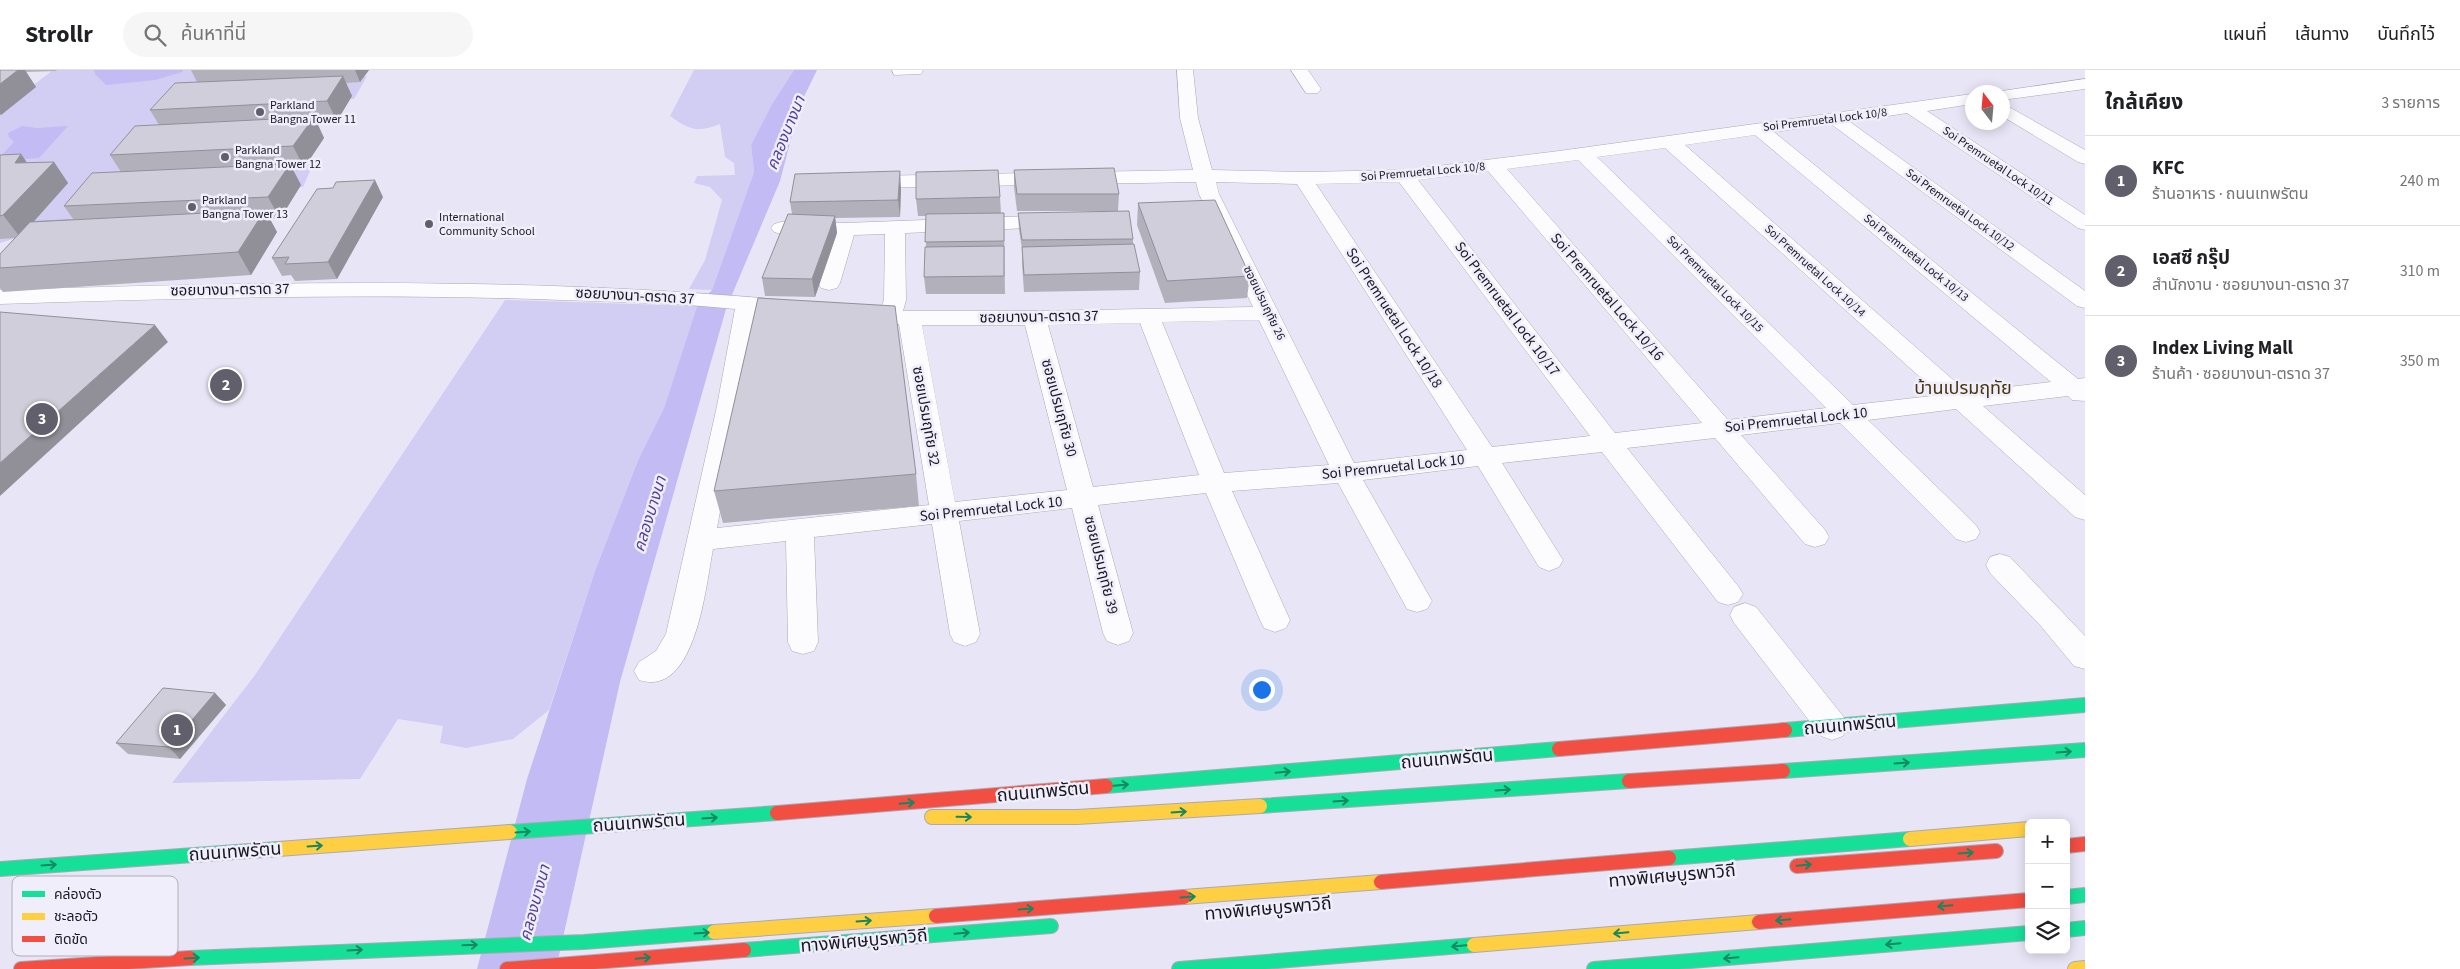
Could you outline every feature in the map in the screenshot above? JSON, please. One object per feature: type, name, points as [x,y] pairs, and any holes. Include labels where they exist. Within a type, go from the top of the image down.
[{"type":"main road","name":"ถนนเทพรัตน","points":[[0,869],[810,811],[2085,705]]},
{"type":"main road","points":[[918,816],[1068,817],[1143,814],[2085,750]]},
{"type":"main road","points":[[810,811],[899,815]]},
{"type":"main road","points":[[21,969],[181,958],[584,942],[1299,888],[2025,829]]},
{"type":"main road","points":[[2070,846],[2085,844]]},
{"type":"main road","points":[[1788,867],[2010,850]]},
{"type":"main road","points":[[2070,897],[2085,895]]},
{"type":"main road","points":[[1179,969],[2025,900]]},
{"type":"main road","name":"ทางพิเศษบูรพาวิถี","points":[[507,969],[1065,925]]},
{"type":"main road","points":[[2070,930],[2085,928]]},
{"type":"main road","points":[[1594,969],[2025,933]]},
{"type":"main road","points":[[2075,969],[2085,968]]},
{"type":"street","name":"ซอยเปรมฤทัย 26","points":[[1184,70],[1189,118],[1204,176],[1215,208],[1269,313],[1346,473],[1417,601]]},
{"type":"street","points":[[1299,70],[1312,89]]},
{"type":"street","points":[[2010,94],[2085,84]]},
{"type":"street","points":[[2059,87],[2085,102]]},
{"type":"street","name":"Soi Premruetal Lock 10/8","points":[[870,182],[1204,176],[1303,178],[1405,176],[1494,166],[1758,128],[1965,101]]},
{"type":"street","name":"Soi Premruetal Lock 10/11","points":[[1911,108],[2085,224]]},
{"type":"street","points":[[2010,113],[2085,158]]},
{"type":"street","name":"Soi Premruetal Lock 10/12","points":[[1835,119],[2085,301]]},
{"type":"street","name":"Soi Premruetal Lock 10/13","points":[[1758,128],[2081,390]]},
{"type":"street","name":"Soi Premruetal Lock 10/14","points":[[1669,141],[2085,510]]},
{"type":"street","name":"Soi Premruetal Lock 10/15","points":[[1583,154],[1966,532]]},
{"type":"street","name":"Soi Premruetal Lock 10/16","points":[[1494,166],[1722,428],[1814,538]]},
{"type":"street","name":"Soi Premruetal Lock 10/17","points":[[1405,176],[1609,443],[1832,726]]},
{"type":"street","name":"Soi Premruetal Lock 10/18","points":[[1303,178],[1485,457],[1549,560]]},
{"type":"street","points":[[781,228],[845,229],[1080,220]]},
{"type":"street","name":"ซอยเปรมฤทัย 32","points":[[896,226],[898,311],[942,514],[965,634]]},
{"type":"street","points":[[829,283],[845,229]]},
{"type":"street","name":"ซอยบางนา-ตราด 37","points":[[0,297],[357,289],[518,291],[692,298],[742,304],[827,310],[898,311],[1035,318],[1141,306],[1269,313]]},
{"type":"street","points":[[898,311],[986,302],[997,308],[1141,306],[1275,620]]},
{"type":"street","points":[[650,671],[668,660],[681,636],[730,406],[742,304]]},
{"type":"street","name":"ซอยเปรมฤทัย 30","points":[[1035,318],[1084,498]]},
{"type":"street","name":"Soi Premruetal Lock 10","points":[[701,540],[1215,483],[1346,473],[1722,428],[1962,401],[2081,390]]},
{"type":"street","name":"ซอยเปรมฤทัย 39","points":[[1084,498],[1118,633]]},
{"type":"street","points":[[800,529],[803,642]]},
{"type":"street","points":[[2000,565],[2051,617],[2085,656]]},
{"type":"shaded area","points":[[53,70],[213,70],[215,85],[367,76],[354,99],[186,108],[139,149],[119,173],[313,164],[303,187],[107,203],[55,226],[0,243],[0,111]]},
{"type":"shaded area","points":[[694,70],[794,70],[772,104],[751,145],[754,172],[712,290],[689,289],[705,260],[722,200],[710,187],[694,183],[697,176],[735,175],[734,163],[725,157],[720,124],[706,129],[694,129],[670,116]]},
{"type":"shaded area","points":[[505,300],[697,306],[664,408],[639,458],[595,571],[549,710],[513,739],[466,748],[440,743],[443,726],[398,719],[360,779],[172,783],[255,675]]},
{"type":"water","points":[[94,70],[183,70],[182,72],[155,80],[106,85],[95,74]]},
{"type":"water","name":"คลองบางนา","points":[[794,70],[817,70],[800,105],[780,181],[726,309],[620,682],[556,969],[477,969],[527,779],[595,571],[639,458],[664,408],[697,306],[712,290],[754,172],[751,145],[772,104]]},
{"type":"water","points":[[22,126],[37,128],[68,126],[39,158],[0,161],[0,157],[14,142],[8,133]]},
{"type":"building","points":[[0,70],[18,70],[0,84]]},
{"type":"building","points":[[343,76],[327,101],[150,110],[175,83]]},
{"type":"building","points":[[314,117],[293,146],[110,155],[135,126]]},
{"type":"building","points":[[21,154],[15,163],[54,162],[0,216],[0,155]]},
{"type":"building","points":[[290,164],[268,197],[64,206],[92,173]]},
{"type":"building","points":[[1114,168],[1119,194],[1017,194],[1014,170]]},
{"type":"building","points":[[998,170],[1000,197],[916,199],[916,172]]},
{"type":"building","points":[[900,171],[898,200],[790,202],[795,174]]},
{"type":"building","points":[[375,180],[328,262],[285,264],[289,257],[272,258],[317,189],[333,188],[336,182]]},
{"type":"building","points":[[1215,200],[1250,276],[1167,281],[1138,203]]},
{"type":"building","points":[[265,210],[238,252],[0,268],[0,254],[30,222]]},
{"type":"building","points":[[1129,211],[1133,239],[1022,240],[1018,213]]},
{"type":"building","points":[[1004,213],[1004,241],[925,242],[926,214]]},
{"type":"building","points":[[788,214],[835,216],[812,279],[762,278]]},
{"type":"building","points":[[1134,244],[1140,272],[1024,275],[1022,247]]},
{"type":"building","points":[[1004,246],[1004,276],[924,277],[925,247]]},
{"type":"building","points":[[758,298],[895,306],[916,474],[714,491]]},
{"type":"building","points":[[0,312],[155,325],[0,463]]},
{"type":"building","points":[[163,688],[215,693],[169,747],[116,743]]},
{"type":"traffic: fast","points":[[1785,730],[2085,705]]},
{"type":"traffic: fast","points":[[1106,786],[1559,749]]},
{"type":"traffic: fast","points":[[1783,771],[2085,750]]},
{"type":"traffic: fast","points":[[1260,806],[1629,781]]},
{"type":"traffic: fast","points":[[510,832],[777,813]]},
{"type":"traffic: fast","points":[[1669,858],[1910,839]]},
{"type":"traffic: fast","points":[[0,869],[278,849]]},
{"type":"traffic: fast","points":[[2070,897],[2085,895]]},
{"type":"traffic: fast","points":[[744,950],[1051,926]]},
{"type":"traffic: fast","points":[[2070,930],[2085,928]]},
{"type":"traffic: fast","points":[[190,958],[584,942],[714,932]]},
{"type":"traffic: fast","points":[[1594,969],[2025,933]]},
{"type":"traffic: fast","points":[[1179,969],[1474,945]]},
{"type":"traffic: slow","points":[[932,817],[1077,817],[1260,806]]},
{"type":"traffic: slow","points":[[1910,839],[2025,829]]},
{"type":"traffic: slow","points":[[278,849],[510,832]]},
{"type":"traffic: slow","points":[[1184,897],[1381,882]]},
{"type":"traffic: slow","points":[[714,932],[936,916]]},
{"type":"traffic: slow","points":[[1474,945],[1759,922]]},
{"type":"traffic: slow","points":[[2075,969],[2085,968]]},
{"type":"traffic: jam","points":[[1559,749],[1785,730]]},
{"type":"traffic: jam","points":[[1629,781],[1783,771]]},
{"type":"traffic: jam","points":[[777,813],[1106,786]]},
{"type":"traffic: jam","points":[[2070,846],[2085,844]]},
{"type":"traffic: jam","points":[[1797,866],[1996,851]]},
{"type":"traffic: jam","points":[[1381,882],[1669,858]]},
{"type":"traffic: jam","points":[[936,916],[1184,897]]},
{"type":"traffic: jam","points":[[1759,922],[2025,900]]},
{"type":"traffic: jam","points":[[507,969],[744,950]]},
{"type":"traffic: jam","points":[[21,969],[190,958]]},
{"type":"place","name":"Parkland Bangna Tower 11","points":[[260,112]]},
{"type":"place","name":"Parkland Bangna Tower 12","points":[[225,157]]},
{"type":"place","name":"Parkland Bangna Tower 13","points":[[192,207]]},
{"type":"place","name":"International Community School","points":[[429,224]]},
{"type":"place","name":"เอสซี กรุ๊ป","points":[[226,385]]},
{"type":"place","name":"Index Living Mall","points":[[42,419]]},
{"type":"place","name":"KFC","points":[[177,730]]},
{"type":"district","name":"บ้านเปรมฤทัย","points":[[1963,388]]}]
